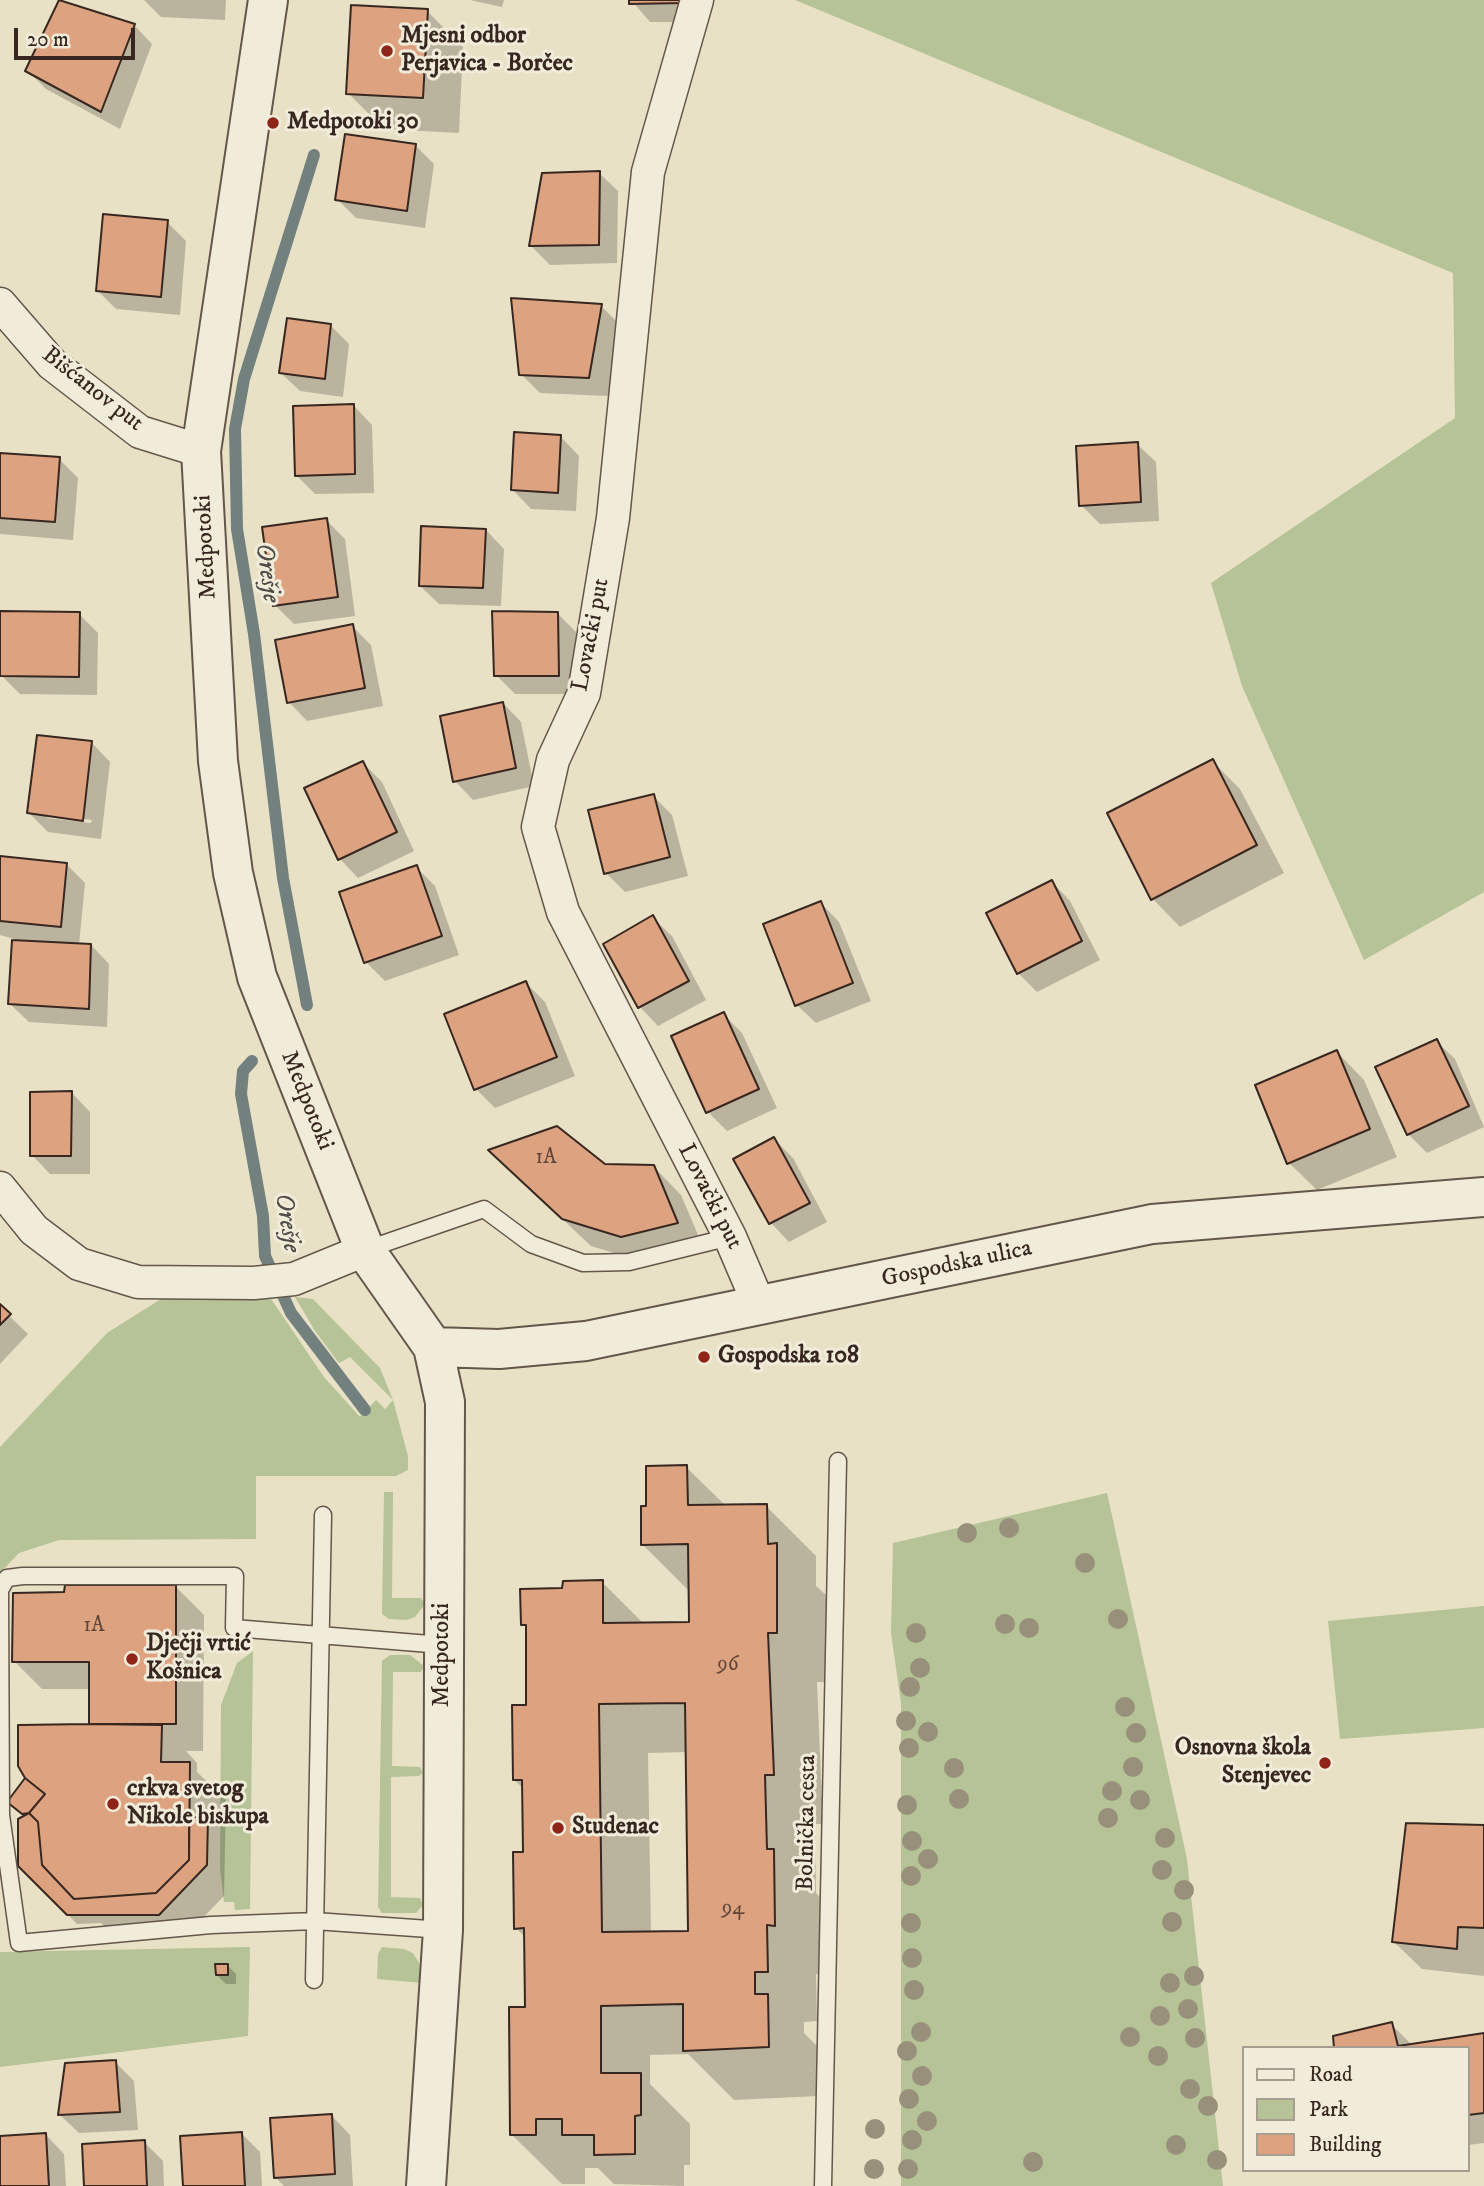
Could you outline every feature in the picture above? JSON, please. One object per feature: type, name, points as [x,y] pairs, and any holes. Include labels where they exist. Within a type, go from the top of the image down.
[{"type":"street","name":"Medpotoki","points":[[268,0],[201,451],[218,761],[233,873],[257,977],[366,1250],[433,1347],[445,1402],[443,1930],[426,2186]]},
{"type":"street","name":"Lovački put","points":[[696,0],[648,172],[613,518],[584,693],[553,761],[538,827],[563,912],[730,1237],[760,1307]]},
{"type":"street","name":"Bišćanov put","points":[[0,304],[52,364],[141,432],[201,451]]},
{"type":"street","points":[[0,1188],[34,1230],[79,1264],[138,1282],[254,1283],[294,1279],[366,1250]]},
{"type":"street","name":"Gospodska ulica","points":[[433,1347],[499,1349],[586,1342],[1152,1224],[1484,1198]]},
{"type":"lane","points":[[366,1250],[484,1209],[531,1244],[583,1264],[629,1262],[730,1237]]},
{"type":"lane","name":"Bolnička cesta","points":[[823,2186],[838,1461]]},
{"type":"lane","points":[[314,1980],[323,1515]]},
{"type":"lane","points":[[442,1645],[234,1628],[235,1576],[23,1576],[6,1578],[0,1590],[1,1815],[19,1943],[211,1925],[315,1921],[443,1930]]},
{"type":"green space","points":[[795,0],[1484,0],[1484,892],[1364,960],[1242,686],[1211,583],[1455,418],[1453,273]]},
{"type":"green space","points":[[269,1296],[324,1377],[360,1417],[376,1400],[385,1409],[393,1400],[408,1456],[408,1470],[396,1476],[256,1476],[256,1539],[59,1540],[19,1553],[0,1573],[0,1447],[107,1333],[161,1299]]},
{"type":"green space","points":[[295,1297],[313,1299],[380,1368],[393,1400],[350,1357],[339,1363],[315,1331]]},
{"type":"green space","points":[[384,1492],[393,1492],[392,1598],[421,1598],[425,1604],[415,1617],[407,1620],[389,1619],[382,1614]]},
{"type":"green space","points":[[1107,1493],[1187,1859],[1223,2186],[901,2186],[901,1703],[891,1633],[893,1543]]},
{"type":"green space","points":[[1484,1606],[1484,1728],[1340,1739],[1328,1621]]},
{"type":"green space","points":[[253,1651],[250,1909],[235,1910],[234,1902],[224,1902],[220,1869],[221,1705],[237,1663]]},
{"type":"green space","points":[[390,1655],[410,1655],[424,1666],[421,1672],[393,1672],[392,1766],[420,1767],[423,1773],[419,1776],[391,1777],[391,1897],[420,1898],[423,1905],[416,1913],[382,1913],[378,1907],[382,1661]]},
{"type":"green space","points":[[250,1947],[248,2036],[0,2067],[0,1952]]},
{"type":"green space","points":[[382,1947],[404,1949],[413,1953],[419,1963],[422,1983],[377,1979],[378,1954]]},
{"type":"building","points":[[59,0],[135,24],[101,112],[25,71]]},
{"type":"building","points":[[629,0],[684,0],[684,3],[629,4]]},
{"type":"building","name":"Mjesni odbor Perjavica - Borčec","points":[[351,5],[428,9],[423,98],[346,94]]},
{"type":"building","points":[[345,134],[416,144],[407,211],[335,200]]},
{"type":"building","points":[[600,171],[599,245],[529,246],[542,173]]},
{"type":"building","points":[[103,214],[168,220],[161,297],[96,291]]},
{"type":"building","points":[[511,298],[602,304],[589,378],[519,375]]},
{"type":"building","points":[[287,318],[331,324],[325,379],[279,373]]},
{"type":"building","points":[[354,404],[355,474],[295,476],[293,406]]},
{"type":"building","points":[[514,432],[561,435],[558,493],[511,490]]},
{"type":"building","points":[[1138,442],[1141,502],[1079,506],[1076,446]]},
{"type":"building","points":[[0,453],[60,457],[55,522],[0,518]]},
{"type":"building","points":[[327,518],[338,597],[273,606],[262,527]]},
{"type":"building","points":[[421,526],[486,529],[483,588],[419,586]]},
{"type":"building","points":[[0,611],[80,612],[79,677],[0,676]]},
{"type":"building","points":[[492,611],[558,612],[559,676],[494,676]]},
{"type":"building","points":[[353,624],[365,688],[287,703],[275,640]]},
{"type":"building","points":[[503,702],[516,768],[453,782],[440,716]]},
{"type":"building","points":[[37,735],[92,741],[83,821],[27,813]]},
{"type":"building","points":[[1213,759],[1257,845],[1151,900],[1107,813]]},
{"type":"building","points":[[363,761],[397,832],[338,860],[304,788]]},
{"type":"building","points":[[654,794],[670,857],[604,874],[588,810]]},
{"type":"building","points":[[0,856],[67,863],[61,927],[0,921]]},
{"type":"building","points":[[417,865],[442,936],[364,963],[339,892]]},
{"type":"building","points":[[1052,880],[1082,941],[1017,974],[986,913]]},
{"type":"building","points":[[821,901],[853,983],[795,1006],[763,924]]},
{"type":"building","points":[[653,915],[689,981],[638,1008],[603,944]]},
{"type":"building","points":[[12,940],[91,944],[89,1009],[8,1004]]},
{"type":"building","points":[[526,981],[557,1057],[474,1090],[444,1014]]},
{"type":"building","points":[[724,1012],[759,1089],[706,1113],[671,1036]]},
{"type":"building","points":[[1437,1039],[1469,1106],[1407,1135],[1375,1067]]},
{"type":"building","points":[[1337,1050],[1370,1129],[1287,1164],[1255,1085]]},
{"type":"building","points":[[72,1091],[71,1156],[30,1156],[30,1092]]},
{"type":"building","points":[[557,1126],[605,1164],[654,1165],[678,1223],[621,1237],[562,1219],[488,1150]]},
{"type":"building","points":[[774,1137],[810,1203],[769,1224],[733,1159]]},
{"type":"building","points":[[0,1304],[11,1314],[0,1325]]},
{"type":"building","points":[[687,1465],[688,1505],[767,1504],[768,1544],[777,1543],[777,1633],[768,1633],[774,1775],[765,1775],[767,1849],[774,1849],[775,1926],[767,1925],[768,1972],[755,1972],[755,1994],[768,1994],[769,2047],[683,2051],[683,2004],[601,2006],[601,2073],[641,2073],[641,2115],[635,2116],[635,2154],[594,2155],[594,2135],[562,2135],[562,2119],[536,2119],[536,2135],[510,2135],[509,2007],[525,2007],[524,1928],[514,1929],[513,1852],[523,1852],[522,1780],[513,1780],[512,1705],[526,1705],[526,1625],[521,1625],[520,1589],[562,1588],[563,1581],[603,1580],[603,1623],[689,1622],[688,1544],[641,1545],[641,1506],[646,1506],[646,1466]],"holes":[[[685,1703],[688,1931],[602,1932],[599,1704]]]},
{"type":"building","points":[[65,1585],[176,1585],[176,1724],[89,1724],[89,1662],[12,1662],[13,1593],[64,1592]]},
{"type":"building","name":"crkva svetog Nikole biskupa","points":[[18,1725],[162,1725],[161,1762],[190,1762],[189,1860],[156,1893],[74,1899],[42,1865],[38,1822],[29,1813],[45,1794],[25,1778],[18,1766]]},
{"type":"building","points":[[25,1778],[45,1794],[29,1813],[22,1814],[7,1802]]},
{"type":"building","points":[[29,1813],[38,1822],[42,1865],[74,1899],[156,1893],[189,1860],[189,1817],[208,1817],[207,1865],[159,1915],[67,1915],[18,1866],[18,1819]]},
{"type":"building","points":[[1406,1823],[1484,1825],[1484,1928],[1458,1927],[1457,1949],[1392,1942]]},
{"type":"building","points":[[215,1964],[228,1964],[228,1975],[216,1975]]},
{"type":"building","points":[[1392,2022],[1398,2046],[1334,2046],[1333,2036]]},
{"type":"building","points":[[1484,2033],[1484,2113],[1470,2115],[1470,2046],[1398,2046]]},
{"type":"building","points":[[116,2060],[120,2112],[58,2115],[65,2063]]},
{"type":"building","points":[[332,2114],[335,2174],[274,2178],[270,2118]]},
{"type":"building","points":[[242,2132],[245,2186],[183,2186],[180,2136]]},
{"type":"building","points":[[46,2133],[49,2186],[0,2186],[0,2136]]},
{"type":"building","points":[[145,2140],[147,2186],[84,2186],[82,2144]]},
{"type":"waterway","name":"Orešje","points":[[307,1005],[283,878],[254,634],[237,529],[235,429],[244,379],[314,155]]},
{"type":"waterway","name":"Orešje","points":[[252,1061],[243,1071],[241,1094],[263,1216],[265,1256],[291,1313],[365,1410]]},
{"type":"place","name":"Mjesni odbor Perjavica - Borčec","points":[[387,51]]},
{"type":"place","name":"Medpotoki 30","points":[[273,123]]},
{"type":"place","name":"Gospodska 108","points":[[704,1357]]},
{"type":"place","name":"Dječji vrtić Košnica","points":[[132,1659]]},
{"type":"place","name":"Osnovna škola Stenjevec","points":[[1325,1763]]},
{"type":"place","name":"crkva svetog Nikole biskupa","points":[[113,1804]]},
{"type":"place","name":"Studenac","points":[[558,1828]]}]
